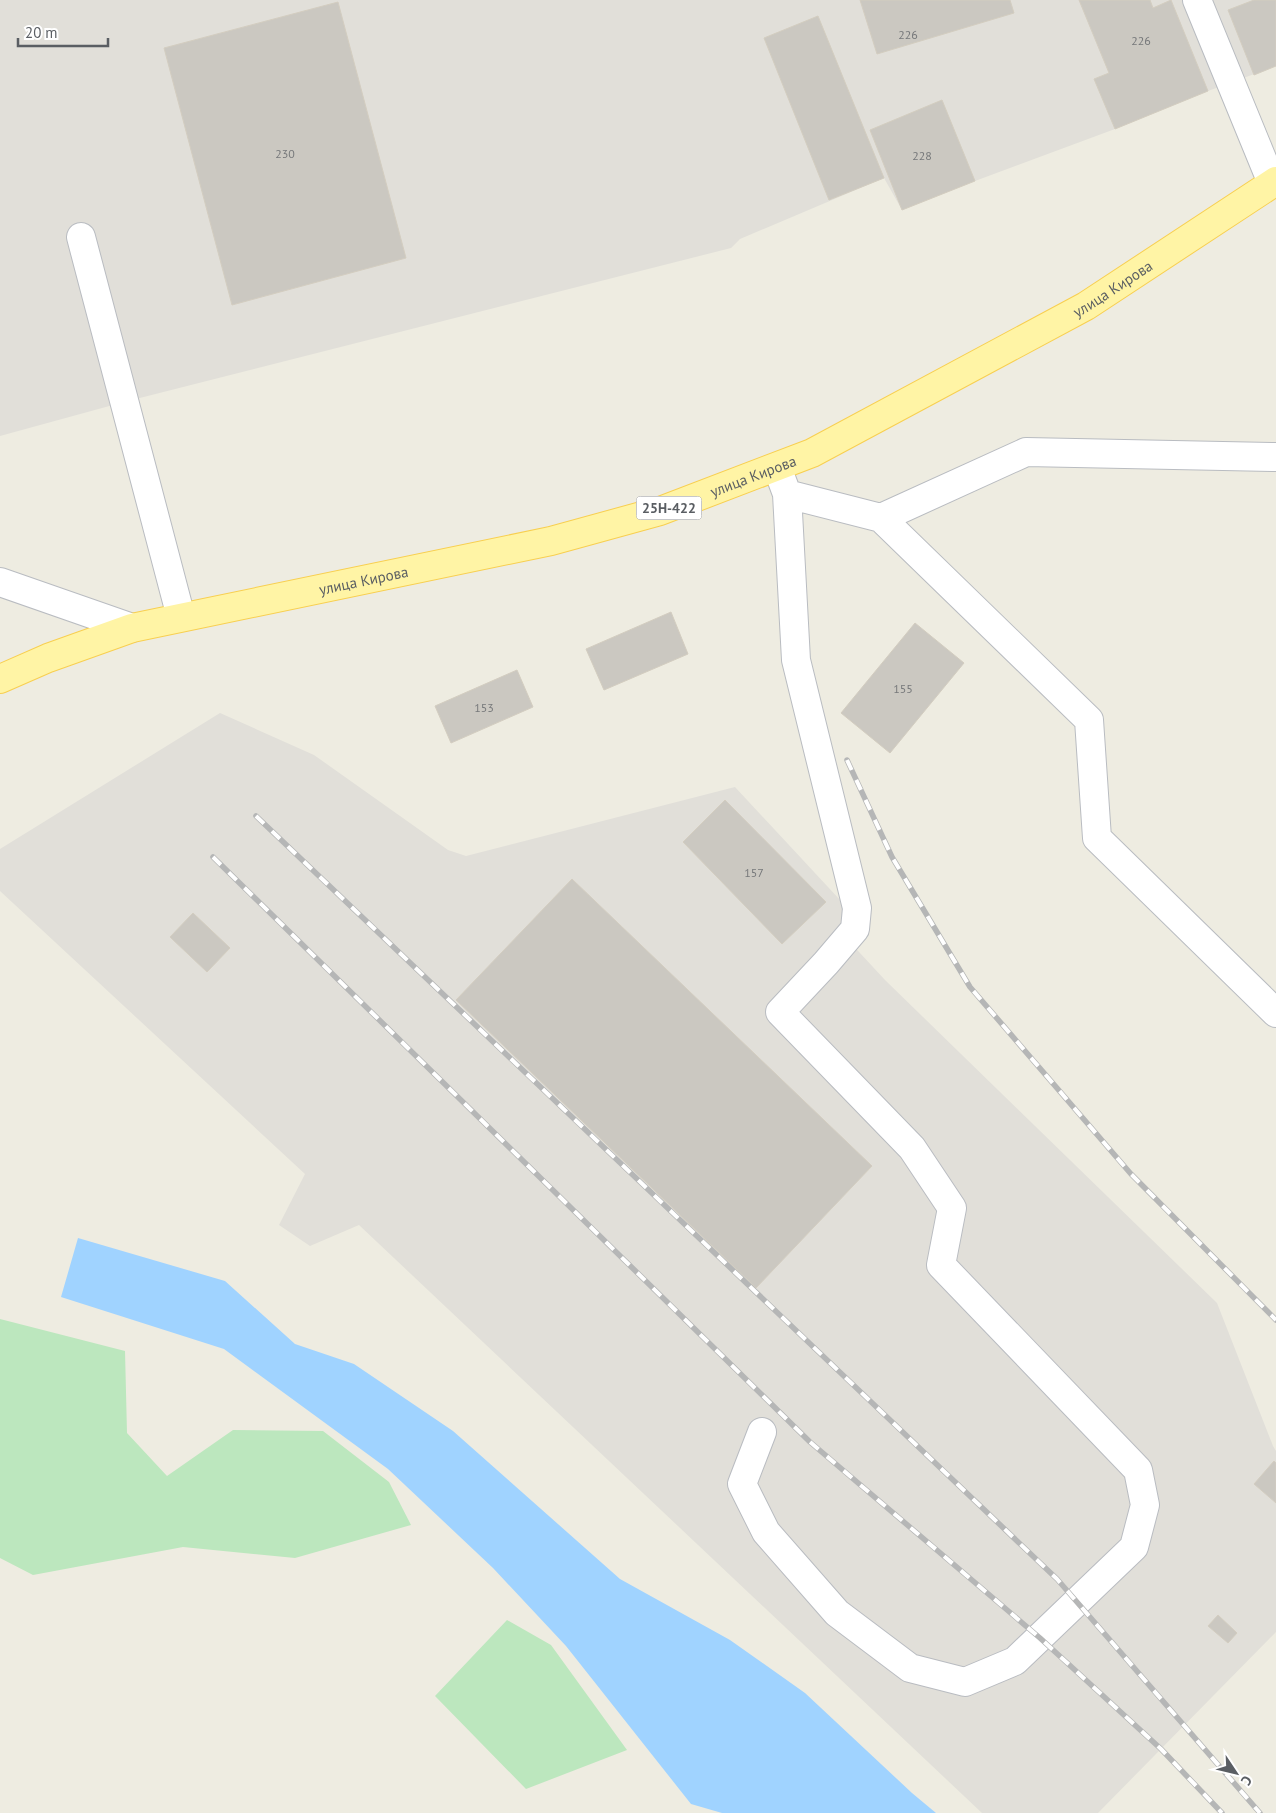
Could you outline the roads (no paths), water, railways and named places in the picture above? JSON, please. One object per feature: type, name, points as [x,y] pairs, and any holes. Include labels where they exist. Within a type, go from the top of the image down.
[{"type":"main road","name":"улица Кирова","points":[[0,679],[48,658],[132,628],[551,541],[660,511],[777,467],[812,453],[1086,306],[1274,182]]},
{"type":"lane","points":[[1196,0],[1274,182]]},
{"type":"lane","points":[[81,237],[180,617]]},
{"type":"lane","points":[[881,518],[1026,452],[1276,457]]},
{"type":"lane","points":[[762,1432],[742,1484],[766,1532],[837,1613],[910,1668],[965,1682],[1015,1661],[1099,1582],[1134,1547],[1146,1505],[1138,1470],[941,1265],[952,1208],[912,1148],[780,1012],[855,929],[856,908],[796,660],[787,494],[777,467]]},
{"type":"lane","points":[[787,494],[881,518],[1089,720],[1097,838],[1276,1013]]},
{"type":"lane","points":[[0,582],[132,628]]},
{"type":"water","points":[[78,1238],[225,1281],[295,1344],[354,1364],[453,1431],[620,1579],[730,1640],[805,1693],[936,1813],[722,1813],[691,1804],[566,1646],[493,1568],[388,1469],[224,1349],[61,1297]]},
{"type":"railway","points":[[847,760],[892,857],[970,987],[1131,1174],[1276,1320]]},
{"type":"railway","points":[[256,816],[1057,1579],[1260,1813]]},
{"type":"railway","points":[[213,857],[810,1442],[1040,1638],[1161,1749],[1222,1813]]}]
